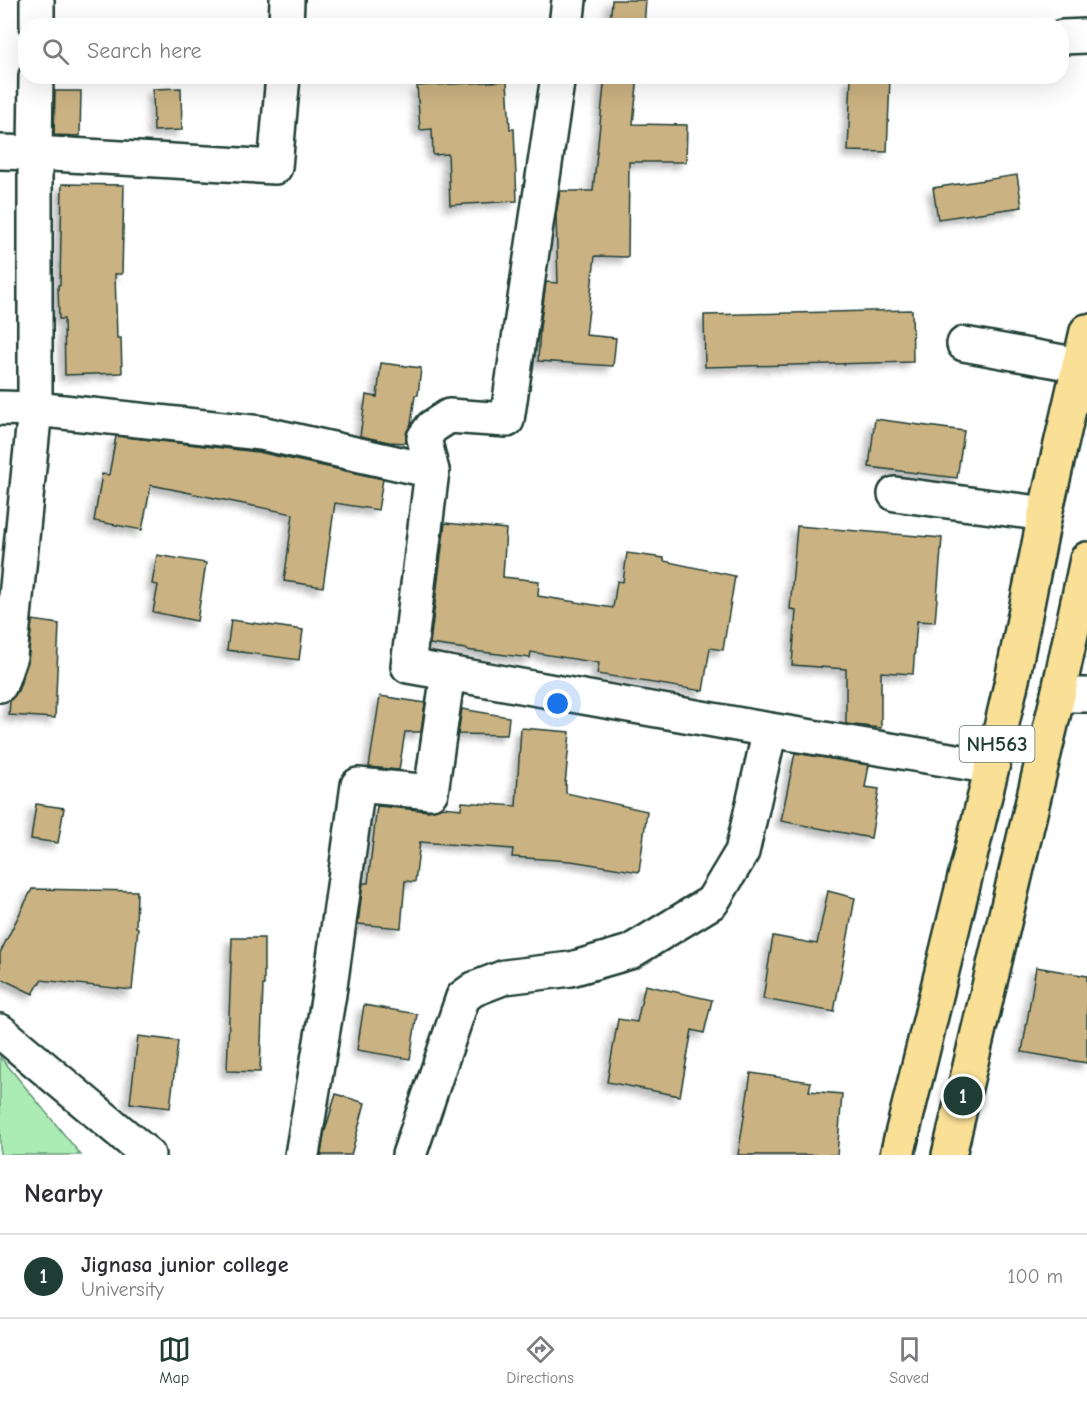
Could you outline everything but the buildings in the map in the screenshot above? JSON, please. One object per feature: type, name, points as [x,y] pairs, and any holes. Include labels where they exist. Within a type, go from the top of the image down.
[{"type":"highway","name":"NH563","points":[[897,1155],[992,767],[1045,514],[1087,331]]},
{"type":"highway","name":"NH563","points":[[949,1155],[963,1096],[1073,695],[1087,559]]},
{"type":"highway","points":[[915,1082],[963,1096]]},
{"type":"street","points":[[37,0],[37,18]]},
{"type":"street","points":[[286,18],[287,0]]},
{"type":"street","points":[[567,18],[569,0]]},
{"type":"street","points":[[1069,37],[1087,36]]},
{"type":"street","points":[[0,684],[10,656],[35,409],[36,84]]},
{"type":"street","points":[[0,152],[275,167],[282,84]]},
{"type":"street","points":[[557,84],[507,420],[449,416],[432,427],[424,438],[432,471],[408,666],[992,767]]},
{"type":"street","points":[[964,344],[1079,365]]},
{"type":"street","points":[[0,408],[35,409],[261,433],[432,471]]},
{"type":"street","points":[[895,494],[1045,514]]},
{"type":"street","points":[[302,1155],[329,994],[358,784],[431,792],[448,672]]},
{"type":"street","points":[[409,1155],[464,997],[474,989],[505,977],[571,969],[630,952],[711,902],[742,852],[770,730]]},
{"type":"street","points":[[0,1031],[148,1155]]},
{"type":"green space","points":[[0,1057],[8,1066],[81,1155],[0,1155]]},
{"type":"place","name":"Jignasa junior college","points":[[963,1096]]}]
